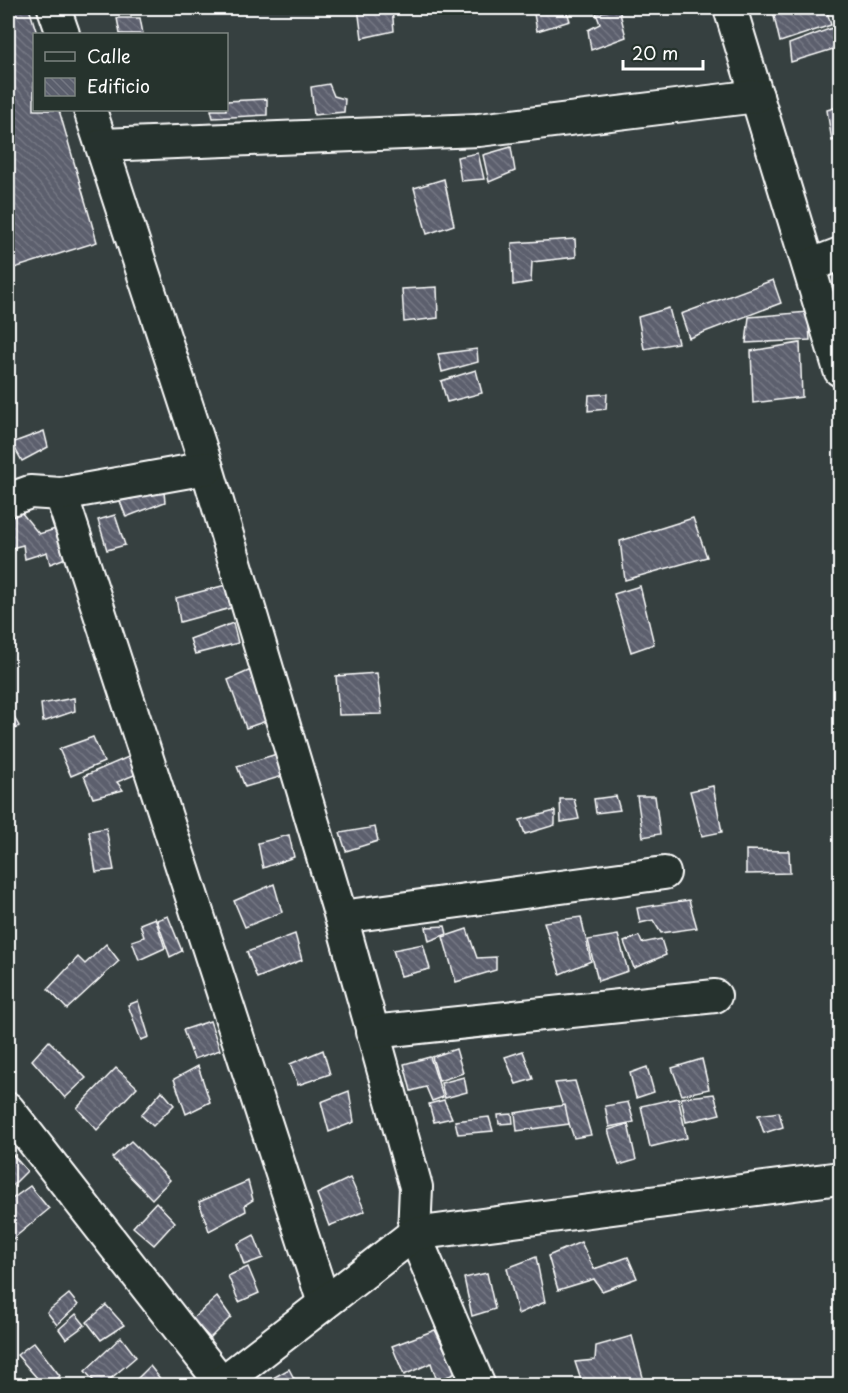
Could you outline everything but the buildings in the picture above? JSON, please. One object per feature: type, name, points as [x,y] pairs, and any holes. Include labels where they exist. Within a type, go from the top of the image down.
[{"type":"street","points":[[54,8],[63,33]]},
{"type":"street","points":[[730,8],[840,370]]},
{"type":"street","points":[[102,145],[479,130],[757,96]]},
{"type":"street","points":[[90,111],[207,468],[341,917],[416,1187],[414,1234],[479,1386]]},
{"type":"street","points":[[809,266],[840,254]]},
{"type":"street","points":[[8,500],[30,492],[61,494],[207,468]]},
{"type":"street","points":[[61,494],[324,1303]]},
{"type":"street","points":[[341,917],[664,873]]},
{"type":"street","points":[[372,1032],[715,996]]},
{"type":"street","points":[[8,1108],[219,1384],[414,1234],[840,1178]]}]
